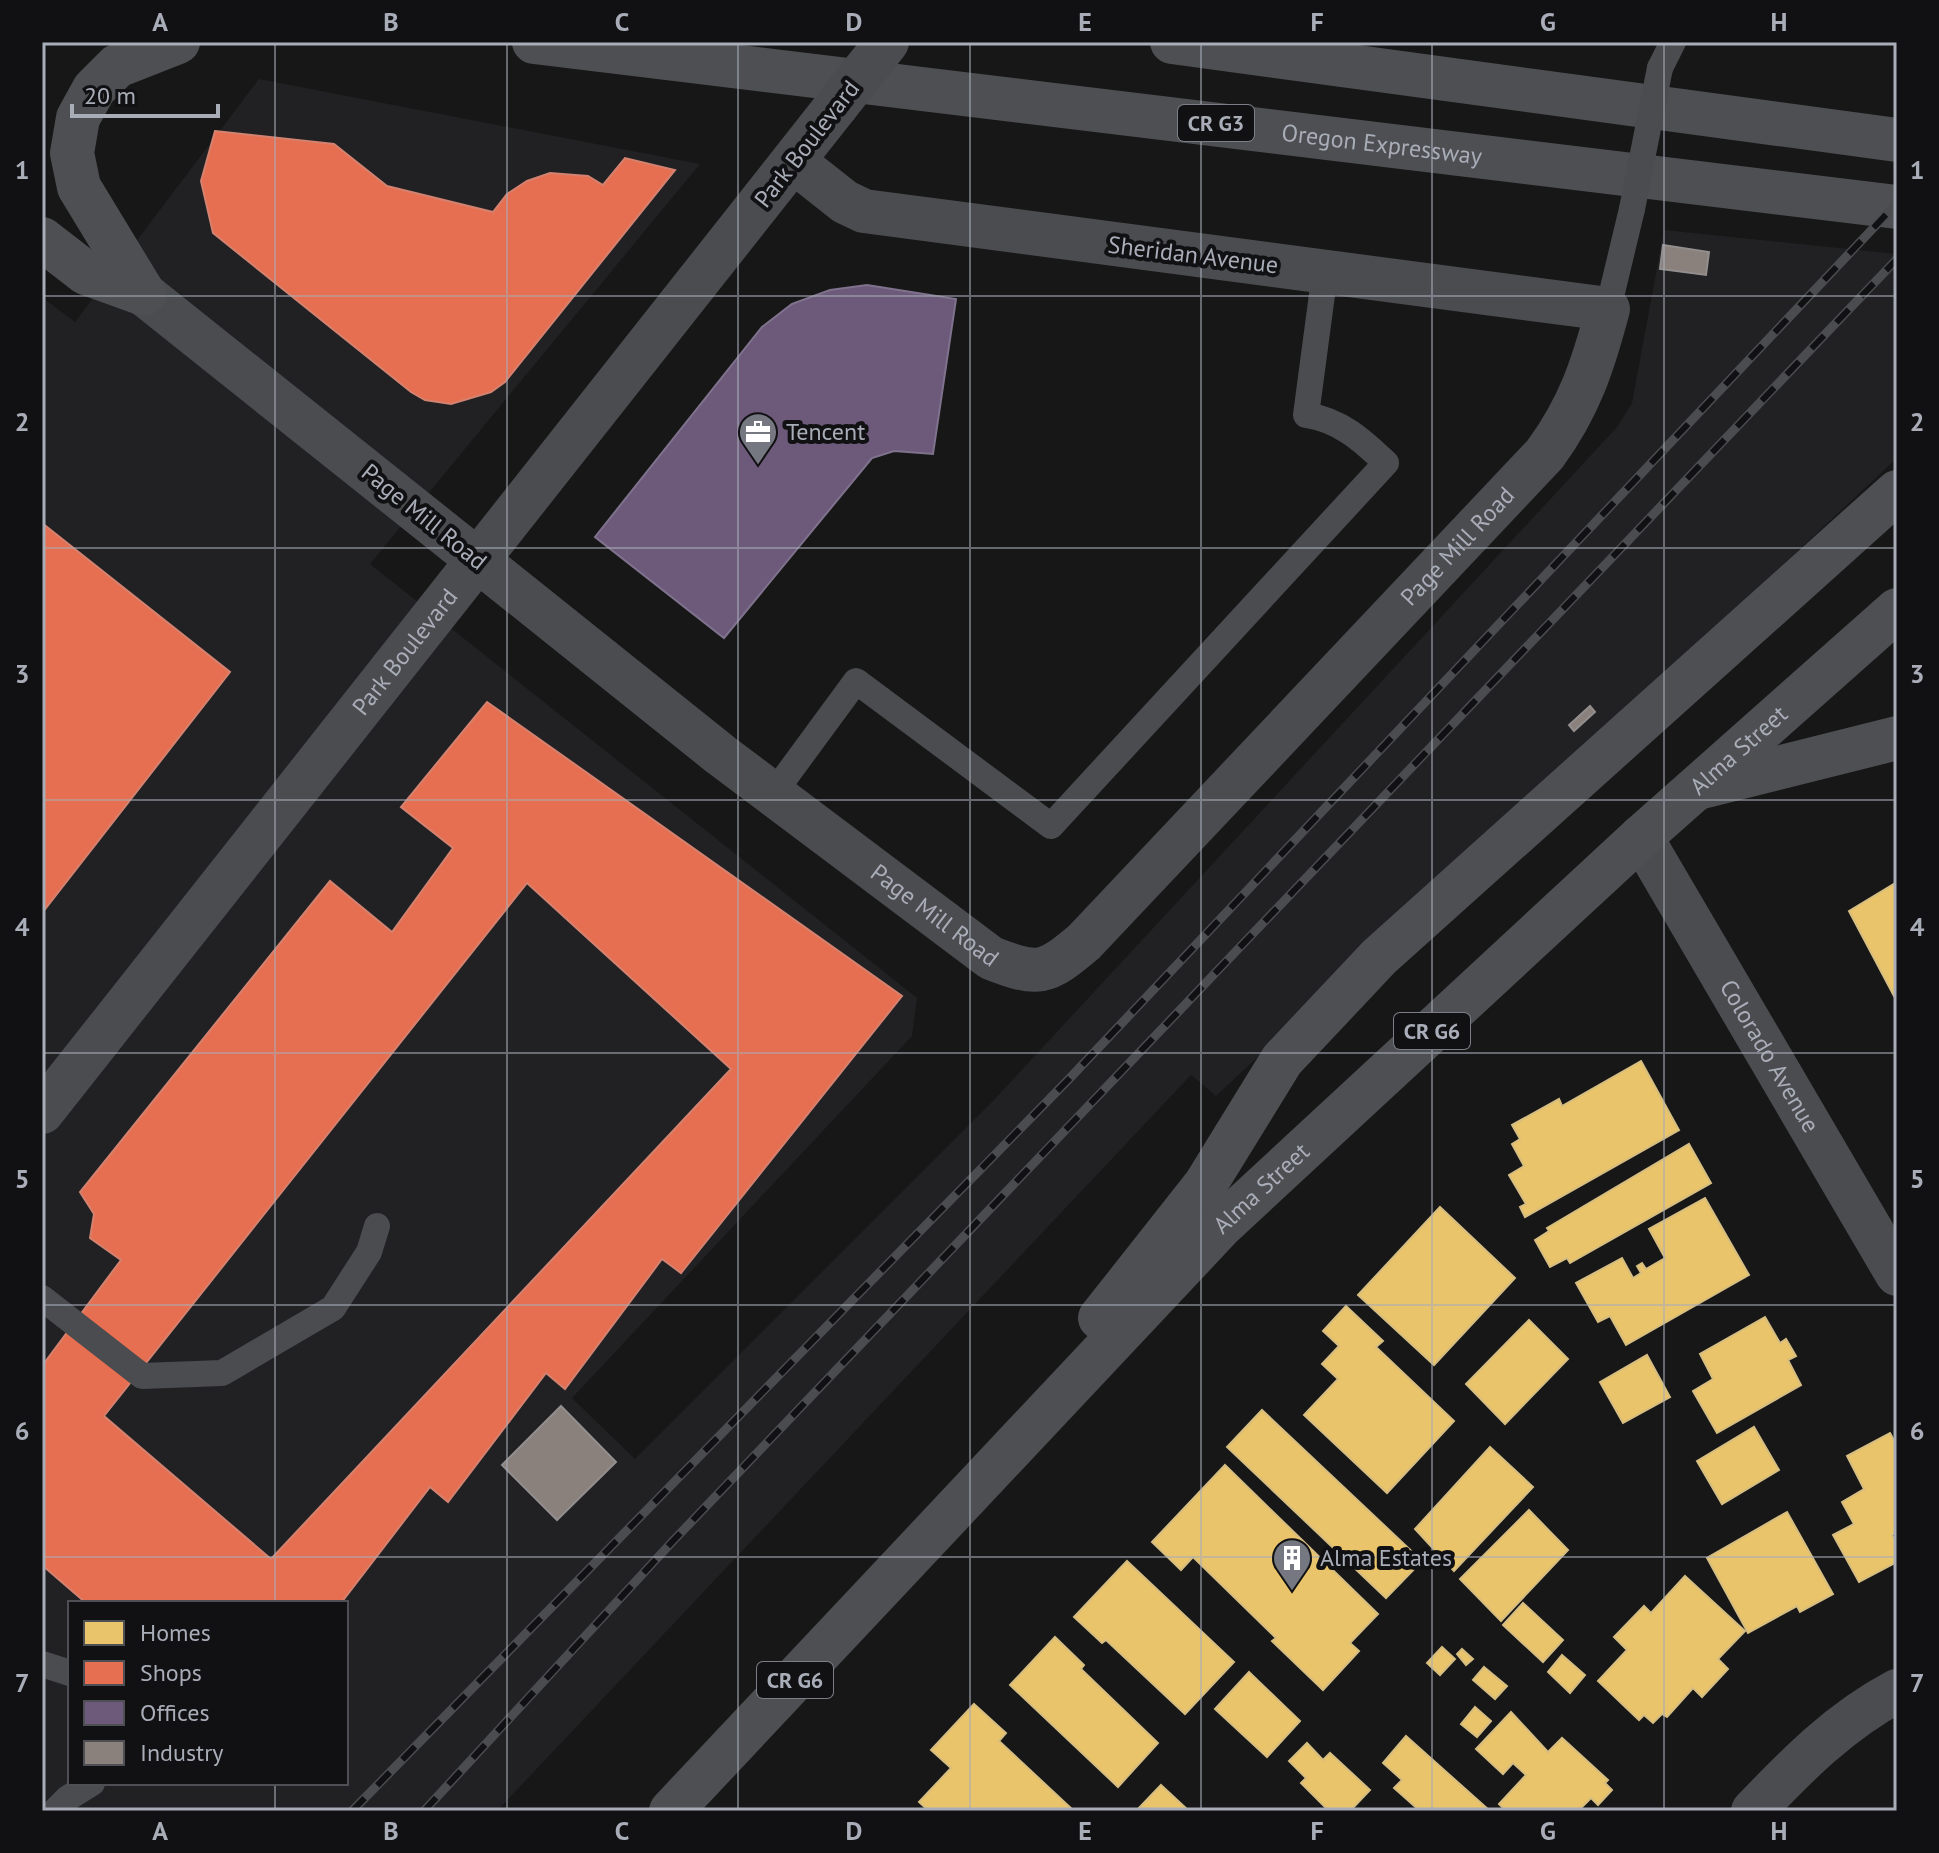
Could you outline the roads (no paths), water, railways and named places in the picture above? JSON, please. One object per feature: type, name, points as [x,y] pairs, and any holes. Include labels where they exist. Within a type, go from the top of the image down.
[{"type":"main road","points":[[144,294],[79,187],[72,153],[78,118],[94,89],[117,66],[178,42]]},
{"type":"main road","name":"Oregon Expressway","points":[[534,42],[1897,207]]},
{"type":"main road","points":[[1172,42],[1897,140]]},
{"type":"main road","points":[[42,239],[86,273],[144,294]]},
{"type":"main road","points":[[919,1549],[1205,1185],[1282,1060],[1410,929],[1897,492]]},
{"type":"main road","name":"Alma Street","points":[[671,1811],[1222,1225],[1641,837],[1897,610]]},
{"type":"main road","points":[[1695,789],[1897,738]]},
{"type":"street","name":"Park Boulevard","points":[[42,1112],[313,766],[480,562],[887,42]]},
{"type":"street","name":"Sheridan Avenue","points":[[793,161],[845,202],[864,211],[1608,309]]},
{"type":"street","name":"Page Mill Road","points":[[144,294],[773,794],[991,958],[1021,969],[1053,967],[1084,942],[1545,454],[1576,407],[1591,372],[1608,309]]},
{"type":"street","name":"Colorado Avenue","points":[[1641,837],[1897,1274]]},
{"type":"street","points":[[1753,1811],[1804,1758],[1863,1709],[1897,1691]]},
{"type":"lane","points":[[1608,309],[1660,68],[1673,42]]},
{"type":"lane","points":[[773,794],[856,681],[1051,826],[1386,463],[1361,438],[1326,418],[1306,415],[1325,272]]},
{"type":"lane","points":[[42,1298],[142,1376],[222,1373],[333,1308],[369,1252],[377,1226]]},
{"type":"lane","points":[[42,1664],[68,1672]]},
{"type":"lane","points":[[55,1811],[89,1785]]},
{"type":"railway","points":[[352,1811],[1069,1079],[1897,203]]},
{"type":"railway","points":[[424,1811],[672,1542],[1897,259]]},
{"type":"place","name":"Tencent","points":[[758,466]]},
{"type":"place","name":"Alma Estates","points":[[1292,1592]]}]
